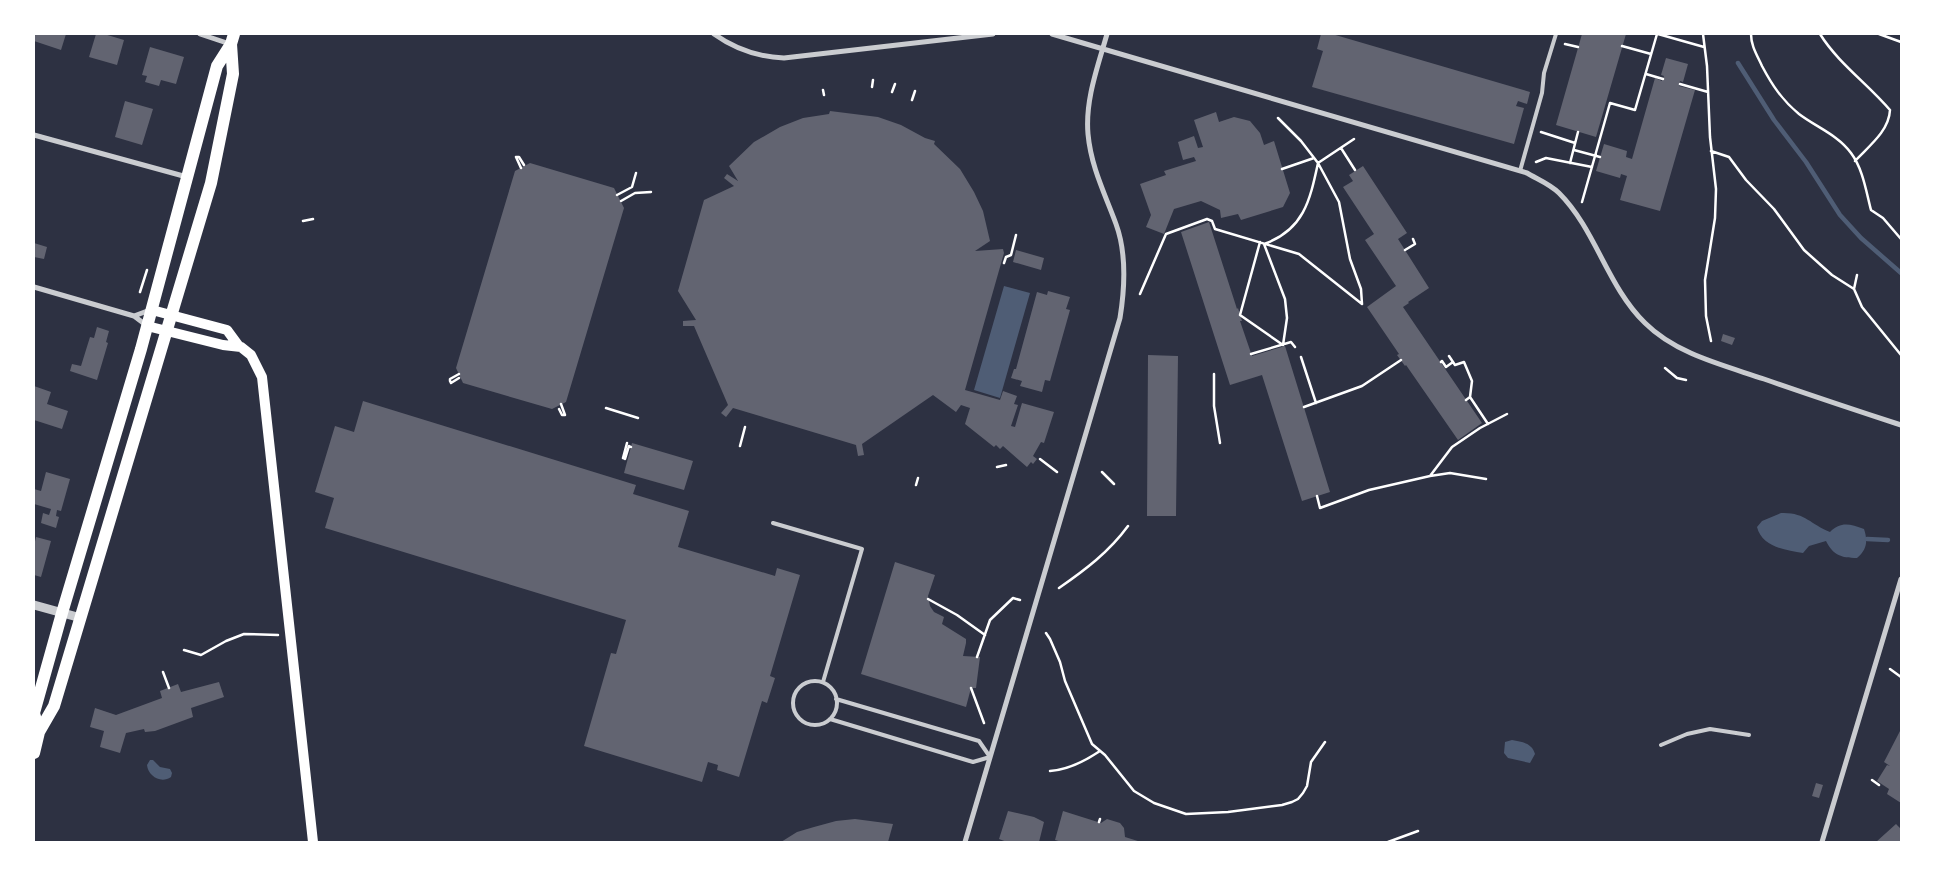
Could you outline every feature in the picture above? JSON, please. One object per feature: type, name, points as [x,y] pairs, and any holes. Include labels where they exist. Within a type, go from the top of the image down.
[{"type":"main road","points":[[39,732],[34,713],[148,326],[217,66],[232,39]]},
{"type":"main road","points":[[34,753],[39,732],[54,706],[211,183],[233,74],[232,39]]},
{"type":"main road","points":[[152,310],[227,330],[238,345],[251,355],[260,370],[264,384],[313,842]]},
{"type":"main road","points":[[148,326],[223,345],[238,345]]},
{"type":"street","points":[[200,34],[232,39]]},
{"type":"street","points":[[714,34],[748,52],[766,57],[784,58],[993,34]]},
{"type":"street","points":[[1052,34],[1520,171],[1540,180],[1558,192],[1577,215],[1628,305],[1644,323],[1668,341],[1679,348],[1714,362],[1901,425]]},
{"type":"street","points":[[965,842],[1120,318],[1124,272],[1120,241],[1116,225],[1096,177],[1088,135],[1090,98],[1107,34]]},
{"type":"street","points":[[34,135],[187,178]]},
{"type":"street","points":[[34,287],[134,316],[148,326]]},
{"type":"street","points":[[134,316],[152,310]]},
{"type":"street","points":[[1822,842],[1901,579]]},
{"type":"street","points":[[34,605],[81,618]]},
{"type":"lane","points":[[1520,171],[1542,93],[1544,73],[1556,34]]},
{"type":"lane","points":[[773,523],[862,549],[823,682]]},
{"type":"lane","points":[[816,680],[823,682],[834,692],[836,699],[834,713],[830,719],[817,725],[803,722],[794,710],[793,696],[802,684],[816,680]]},
{"type":"lane","points":[[830,719],[972,762],[990,757],[979,741],[836,699]]},
{"type":"lane","points":[[1662,745],[1687,734],[1710,729],[1749,736]]},
{"type":"path","points":[[1582,202],[1610,103],[1635,110],[1657,34],[1704,47]]},
{"type":"path","points":[[1702,34],[1716,189],[1716,208],[1706,267],[1705,288],[1706,316],[1711,342]]},
{"type":"path","points":[[1751,34],[1751,43],[1771,85],[1800,115],[1814,122],[1842,143],[1851,153],[1863,178],[1871,210],[1883,218],[1901,239]]},
{"type":"path","points":[[1820,34],[1850,70],[1890,110],[1890,120],[1876,140],[1855,161]]},
{"type":"path","points":[[1879,34],[1901,42]]},
{"type":"path","points":[[1565,44],[1578,47]]},
{"type":"path","points":[[1622,46],[1651,54]]},
{"type":"path","points":[[1646,74],[1663,79]]},
{"type":"path","points":[[872,80],[872,87]]},
{"type":"path","points":[[892,92],[894,84]]},
{"type":"path","points":[[1680,84],[1708,92]]},
{"type":"path","points":[[823,90],[824,95]]},
{"type":"path","points":[[912,100],[915,91]]},
{"type":"path","points":[[1140,294],[1166,234],[1206,219],[1212,221],[1214,229],[1299,254],[1362,304],[1361,289],[1350,259],[1339,202],[1318,163],[1301,141],[1278,118]]},
{"type":"path","points":[[1540,132],[1575,142]]},
{"type":"path","points":[[1570,163],[1578,132]]},
{"type":"path","points":[[1264,244],[1288,232],[1299,221],[1309,197],[1318,163],[1354,139]]},
{"type":"path","points":[[1341,148],[1356,170]]},
{"type":"path","points":[[1574,150],[1600,157]]},
{"type":"path","points":[[1712,151],[1729,157],[1746,180],[1774,209],[1804,250],[1832,275],[1854,289],[1866,313],[1901,355]]},
{"type":"path","points":[[1282,169],[1314,158]]},
{"type":"path","points":[[1536,162],[1546,158],[1592,167]]},
{"type":"path","points":[[617,195],[632,187],[636,173]]},
{"type":"path","points":[[621,201],[635,194],[651,192]]},
{"type":"path","points":[[303,221],[313,219]]},
{"type":"path","points":[[1004,263],[1006,257],[1010,255],[1016,235]]},
{"type":"path","points":[[1405,250],[1415,244],[1413,240]]},
{"type":"path","points":[[1260,242],[1240,315],[1283,345]]},
{"type":"path","points":[[1264,244],[1285,299],[1287,318],[1283,345]]},
{"type":"path","points":[[1854,289],[1857,275]]},
{"type":"path","points":[[1251,354],[1291,342],[1295,347]]},
{"type":"path","points":[[1449,356],[1455,365],[1461,362],[1464,363],[1472,381],[1470,397],[1488,424]]},
{"type":"path","points":[[1301,357],[1316,403]]},
{"type":"path","points":[[1304,407],[1362,386],[1401,360]]},
{"type":"path","points":[[1440,362],[1442,361],[1446,367],[1453,362]]},
{"type":"path","points":[[1665,368],[1677,378],[1686,380]]},
{"type":"path","points":[[459,374],[450,379],[450,381],[459,378]]},
{"type":"path","points":[[1214,374],[1214,406],[1220,443]]},
{"type":"path","points":[[1466,400],[1470,397]]},
{"type":"path","points":[[559,409],[562,415],[565,415],[561,404]]},
{"type":"path","points":[[606,408],[638,418]]},
{"type":"path","points":[[1430,476],[1452,447],[1480,428],[1508,414]]},
{"type":"path","points":[[740,446],[746,427]]},
{"type":"path","points":[[627,443],[623,458],[625,459],[629,446],[631,447]]},
{"type":"path","points":[[1040,459],[1057,472]]},
{"type":"path","points":[[997,467],[1006,466]]},
{"type":"path","points":[[1102,472],[1114,484]]},
{"type":"path","points":[[1316,496],[1320,508],[1369,490],[1430,476],[1450,473],[1486,479]]},
{"type":"path","points":[[916,485],[918,478]]},
{"type":"path","points":[[1059,588],[1087,569],[1116,542],[1128,526]]},
{"type":"path","points":[[978,657],[990,620],[1013,598],[1020,600]]},
{"type":"path","points":[[928,599],[957,615],[985,635]]},
{"type":"path","points":[[1046,633],[1060,662],[1065,681],[1088,738],[1105,755],[1134,792],[1161,806],[1186,814],[1282,805],[1298,799],[1307,786],[1311,762],[1325,742]]},
{"type":"path","points":[[184,650],[201,655],[226,641],[244,634],[280,634]]},
{"type":"path","points":[[1890,669],[1901,678]]},
{"type":"path","points":[[164,672],[169,688]]},
{"type":"path","points":[[971,688],[984,723]]},
{"type":"path","points":[[1050,771],[1061,770],[1100,751]]},
{"type":"path","points":[[1872,780],[1880,785]]},
{"type":"path","points":[[1388,842],[1418,831]]},
{"type":"water","points":[[1004,286],[1030,293],[1000,398],[974,390]]},
{"type":"water","points":[[1781,513],[1802,516],[1830,532],[1838,526],[1846,524],[1864,529],[1866,537],[1865,548],[1857,558],[1838,555],[1826,541],[1809,546],[1803,553],[1775,546],[1764,539],[1757,527],[1762,521]]},
{"type":"water","points":[[1512,740],[1523,742],[1532,747],[1535,754],[1530,763],[1508,758],[1504,753],[1505,742]]},
{"type":"water","points":[[150,760],[153,760],[160,767],[170,769],[171,777],[163,780],[152,775],[147,765]]},
{"type":"building","points":[[34,34],[66,34],[61,50],[34,41]]},
{"type":"building","points":[[96,34],[104,34],[124,40],[117,65],[89,57]]},
{"type":"building","points":[[1321,34],[1332,34],[1530,92],[1527,104],[1518,101],[1516,106],[1524,108],[1514,144],[1312,87],[1323,51],[1317,49]]},
{"type":"building","points":[[1582,34],[1626,34],[1596,137],[1556,125]]},
{"type":"building","points":[[150,47],[184,57],[176,84],[161,80],[159,86],[145,82],[147,76],[142,75]]},
{"type":"building","points":[[1666,58],[1688,64],[1683,82],[1680,81],[1679,86],[1695,90],[1660,211],[1620,200],[1627,176],[1621,174],[1620,178],[1596,171],[1604,144],[1627,151],[1626,157],[1632,159],[1655,78],[1662,81],[1664,76],[1661,75]]},
{"type":"building","points":[[125,101],[153,109],[142,145],[115,137]]},
{"type":"building","points":[[830,111],[878,117],[901,125],[925,138],[935,141],[934,144],[960,169],[974,192],[983,211],[990,241],[975,251],[1003,249],[1004,253],[965,390],[1000,400],[1003,391],[1017,396],[1014,404],[1018,405],[1011,426],[1015,427],[1022,403],[1054,412],[1044,443],[1041,442],[1033,456],[1037,459],[1033,464],[1031,462],[1027,467],[1003,446],[1000,449],[996,445],[994,447],[965,424],[970,408],[961,405],[956,412],[933,395],[862,444],[864,455],[858,456],[856,445],[733,408],[726,417],[721,413],[728,405],[694,326],[683,326],[683,321],[696,320],[678,291],[704,200],[734,186],[724,178],[727,174],[738,181],[729,166],[754,142],[780,127],[803,118],[829,114]]},
{"type":"building","points":[[1216,112],[1219,122],[1234,117],[1250,121],[1260,133],[1264,145],[1274,141],[1290,193],[1283,207],[1241,220],[1238,214],[1221,218],[1220,210],[1201,201],[1174,209],[1164,234],[1146,227],[1151,215],[1140,184],[1166,175],[1164,171],[1196,161],[1194,157],[1183,160],[1178,142],[1194,136],[1198,148],[1203,147],[1194,120]]},
{"type":"building","points":[[530,163],[614,188],[624,208],[566,402],[552,409],[463,383],[456,368],[515,171]]},
{"type":"building","points":[[1363,166],[1407,233],[1398,239],[1429,288],[1403,307],[1482,423],[1458,440],[1397,355],[1399,354],[1367,307],[1396,286],[1365,240],[1374,234],[1343,187],[1353,181],[1349,175]]},
{"type":"building","points":[[1209,222],[1252,356],[1285,346],[1330,492],[1302,501],[1262,375],[1230,385],[1181,232]]},
{"type":"building","points":[[34,243],[47,247],[44,259],[34,257]]},
{"type":"building","points":[[1016,250],[1044,258],[1041,270],[1013,262]]},
{"type":"building","points":[[1048,291],[1070,297],[1066,309],[1070,310],[1050,381],[1045,380],[1042,392],[1020,386],[1022,381],[1011,378],[1014,369],[1016,369],[1037,292],[1047,295]]},
{"type":"building","points":[[97,327],[109,331],[106,342],[108,343],[97,380],[70,371],[72,364],[81,366],[90,337],[94,338]]},
{"type":"building","points":[[1723,334],[1735,338],[1732,345],[1721,341]]},
{"type":"building","points":[[1148,355],[1178,356],[1176,516],[1147,516]]},
{"type":"building","points":[[34,386],[51,392],[47,404],[68,411],[62,429],[34,420]]},
{"type":"building","points":[[363,401],[636,485],[633,494],[689,511],[678,547],[775,576],[777,568],[800,575],[770,676],[775,678],[767,703],[762,701],[739,777],[717,770],[718,765],[708,762],[702,782],[584,746],[611,653],[616,654],[626,620],[325,528],[334,498],[315,492],[335,426],[354,432]]},
{"type":"building","points":[[632,443],[693,461],[684,490],[624,473]]},
{"type":"building","points":[[46,472],[70,479],[61,511],[57,510],[56,516],[59,517],[56,528],[41,523],[43,513],[49,515],[51,509],[34,504],[34,489],[41,491]]},
{"type":"building","points":[[36,537],[51,541],[41,577],[34,575],[34,546]]},
{"type":"building","points":[[895,562],[935,575],[928,596],[930,606],[934,612],[944,617],[942,624],[966,639],[963,656],[980,657],[976,688],[971,688],[966,707],[861,674]]},
{"type":"building","points":[[219,682],[224,697],[191,708],[193,717],[155,731],[145,732],[144,729],[126,733],[120,753],[100,747],[104,731],[90,727],[95,708],[116,715],[162,698],[160,691],[178,684],[181,692]]},
{"type":"building","points":[[1900,731],[1901,803],[1887,794],[1889,789],[1877,781],[1887,765],[1890,766],[1884,762]]},
{"type":"building","points":[[1816,783],[1823,785],[1819,798],[1812,796]]},
{"type":"building","points":[[1008,811],[1034,817],[1044,822],[1039,842],[1007,842],[999,839]]},
{"type":"building","points":[[1063,811],[1101,823],[1107,819],[1120,823],[1124,828],[1125,837],[1141,842],[1062,842],[1055,840]]},
{"type":"building","points":[[855,819],[893,824],[888,842],[781,842],[797,832],[836,821]]},
{"type":"building","points":[[1896,824],[1901,829],[1901,842],[1876,842]]},
{"type":"waterway","points":[[1738,63],[1774,120],[1806,162],[1840,215],[1861,238],[1901,273]]},
{"type":"waterway","points":[[1867,539],[1888,540]]}]
